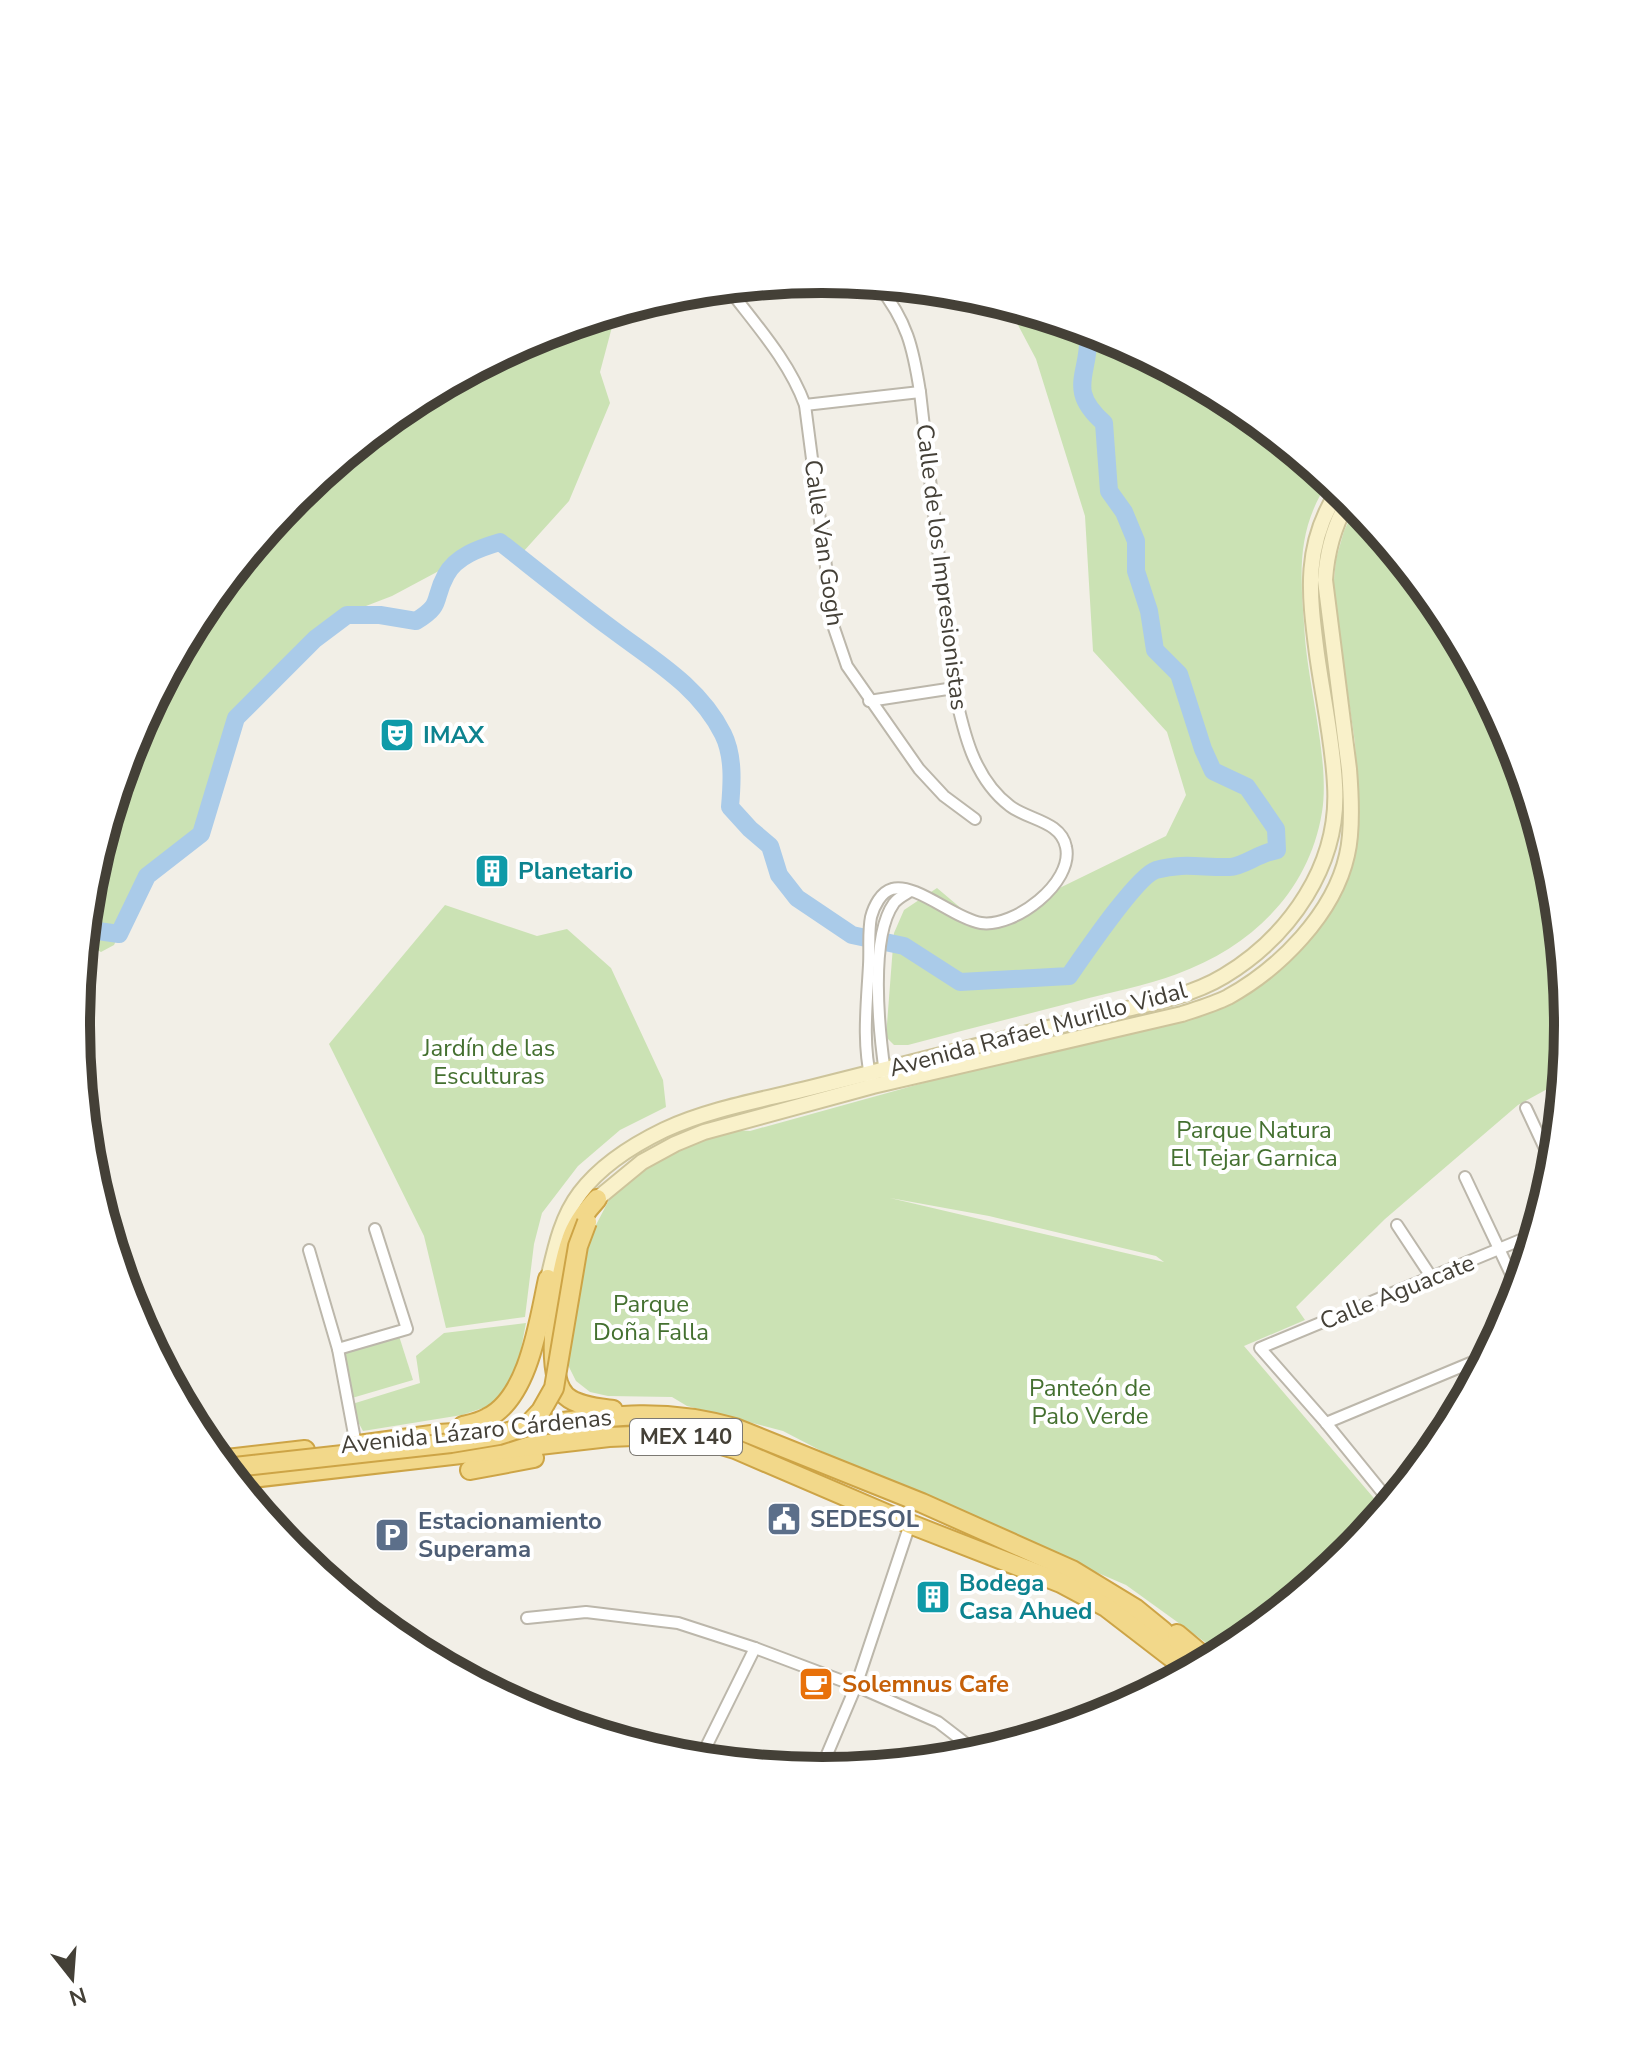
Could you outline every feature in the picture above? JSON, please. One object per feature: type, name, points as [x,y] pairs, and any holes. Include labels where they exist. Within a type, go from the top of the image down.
[{"type":"highway","points":[[238,1467],[451,1443],[499,1435],[527,1426],[541,1411],[554,1388],[578,1246],[597,1199]]},
{"type":"highway","points":[[597,1199],[582,1216],[566,1254],[553,1338],[553,1372],[566,1397],[576,1402],[640,1413]]},
{"type":"highway","points":[[439,1434],[488,1418],[516,1388],[537,1330],[548,1279]]},
{"type":"highway","name":"Avenida Lázaro Cárdenas","points":[[232,1458],[640,1413],[706,1419],[773,1442],[1072,1570],[1136,1609],[1189,1658]]},
{"type":"highway","name":"Avenida Lázaro Cárdenas","points":[[247,1479],[609,1437],[658,1435],[701,1439],[735,1449],[910,1524],[1061,1583],[1106,1607],[1179,1664]]},
{"type":"highway","points":[[470,1470],[579,1452],[609,1437]]},
{"type":"highway","points":[[1106,1607],[1120,1627],[1169,1669]]},
{"type":"highway","points":[[1136,1609],[1159,1620],[1199,1652]]},
{"type":"main road","name":"Avenida Rafael Murillo Vidal","points":[[597,1199],[642,1162],[691,1137],[878,1078],[1172,997],[1221,978],[1257,953],[1305,900],[1329,847],[1336,787],[1309,581],[1319,526],[1333,500]]},
{"type":"main road","name":"Avenida Rafael Murillo Vidal","points":[[548,1279],[559,1234],[579,1194],[605,1167],[639,1143],[691,1120],[1182,1014],[1226,998],[1263,974],[1294,946],[1318,917],[1348,854],[1349,769],[1325,580],[1327,555],[1344,511]]},
{"type":"street","name":"Calle de los Impresionistas","points":[[887,296],[897,308],[913,349],[954,688],[964,734],[979,769],[1010,806],[1056,829],[1066,845],[1066,865],[1047,893],[1026,910],[1004,921],[984,924],[964,918],[926,896],[909,892]]},
{"type":"street","name":"Calle Van Gogh","points":[[736,298],[783,362],[799,388],[805,405],[834,628],[847,666],[919,769],[944,796],[975,819]]},
{"type":"street","points":[[805,405],[920,392]]},
{"type":"street","points":[[869,701],[954,688]]},
{"type":"street","points":[[878,1078],[875,947],[869,931],[875,907],[884,892],[896,887],[909,892]]},
{"type":"street","points":[[878,1078],[866,1050],[875,947],[896,900],[909,892]]},
{"type":"street","points":[[866,1024],[879,1024]]},
{"type":"street","points":[[1526,1108],[1544,1146]]},
{"type":"street","points":[[1465,1177],[1510,1272]]},
{"type":"street","points":[[1397,1225],[1432,1278]]},
{"type":"street","points":[[338,1349],[407,1329],[375,1229]]},
{"type":"street","name":"Calle Aguacate","points":[[1326,1423],[1260,1348],[1521,1240]]},
{"type":"street","points":[[309,1250],[338,1349],[356,1445]]},
{"type":"street","points":[[1384,1494],[1326,1423],[1472,1362]]},
{"type":"street","points":[[826,1757],[856,1686],[910,1524]]},
{"type":"street","points":[[527,1618],[586,1612],[678,1623],[856,1686],[938,1722],[965,1743]]},
{"type":"street","points":[[706,1748],[755,1648]]},
{"type":"green space","points":[[1015,319],[1102,349],[1188,391],[1268,444],[1323,491],[1310,519],[1302,556],[1307,658],[1323,772],[1322,812],[1315,841],[1290,891],[1252,932],[1204,963],[1140,985],[908,1045],[894,1045],[886,1037],[894,933],[904,910],[937,888],[982,926],[1166,836],[1186,795],[1167,732],[1093,651],[1085,516],[1036,359]]},
{"type":"green space","points":[[613,324],[600,372],[610,403],[569,501],[523,552],[469,548],[450,565],[392,596],[340,616],[311,641],[293,671],[238,713],[226,743],[222,794],[205,814],[199,840],[173,865],[135,889],[128,915],[114,945],[101,952],[94,948],[104,882],[129,790],[165,701],[213,618],[241,579],[304,507],[376,444],[415,416],[498,368]]},
{"type":"green space","points":[[1350,518],[1403,579],[1431,618],[1479,701],[1515,790],[1540,882],[1548,929],[1554,1025],[1551,1087],[1518,1105],[1385,1219],[1296,1307],[1305,1320],[1244,1346],[1377,1502],[1340,1543],[1268,1606],[1209,1646],[1126,1585],[860,1471],[783,1431],[687,1406],[672,1397],[608,1396],[590,1392],[576,1381],[569,1367],[567,1352],[586,1244],[610,1198],[626,1183],[677,1148],[736,1130],[750,1131],[1230,998],[1313,930],[1352,847],[1358,817],[1355,743],[1333,590],[1336,559]],"holes":[[[890,1198],[989,1216],[1156,1256],[1164,1262]]]},
{"type":"green space","name":"Jardín de las Esculturas","points":[[445,905],[537,936],[567,929],[611,968],[663,1080],[666,1107],[620,1130],[578,1166],[542,1213],[534,1244],[525,1317],[446,1328],[424,1236],[329,1044]]},
{"type":"green space","points":[[526,1323],[517,1370],[504,1401],[462,1415],[363,1431],[349,1405],[420,1383],[416,1356],[444,1333]]},
{"type":"green space","points":[[399,1336],[413,1380],[352,1398],[343,1351]]},
{"type":"waterway","points":[[96,931],[119,934],[147,876],[201,834],[236,718],[315,639],[347,615],[380,615],[416,621],[434,606],[450,568],[477,550],[500,542],[674,675],[701,702],[723,734],[729,751],[732,780],[730,807],[770,846],[779,875],[797,898],[852,935],[904,946],[960,982],[1069,976],[1147,875],[1156,870],[1184,866],[1235,866],[1277,850],[1276,829],[1247,787],[1213,771],[1179,674],[1155,650],[1149,611],[1136,571],[1136,541],[1124,512],[1109,491],[1104,423],[1092,411],[1082,390],[1088,344]]},
{"type":"place","name":"IMAX","points":[[397,735]]},
{"type":"place","name":"Planetario","points":[[492,871]]},
{"type":"place","name":"SEDESOL","points":[[784,1519]]},
{"type":"place","name":"Estacionamiento Superama","points":[[392,1535]]},
{"type":"place","name":"Bodega Casa Ahued","points":[[933,1597]]},
{"type":"place","name":"Solemnus Cafe","points":[[816,1684]]},
{"type":"park label","name":"Parque Natura El Tejar Garnica","points":[[1254,1144]]},
{"type":"park label","name":"Parque Doña Falla","points":[[651,1318]]},
{"type":"park label","name":"Panteón de Palo Verde","points":[[1090,1402]]}]
